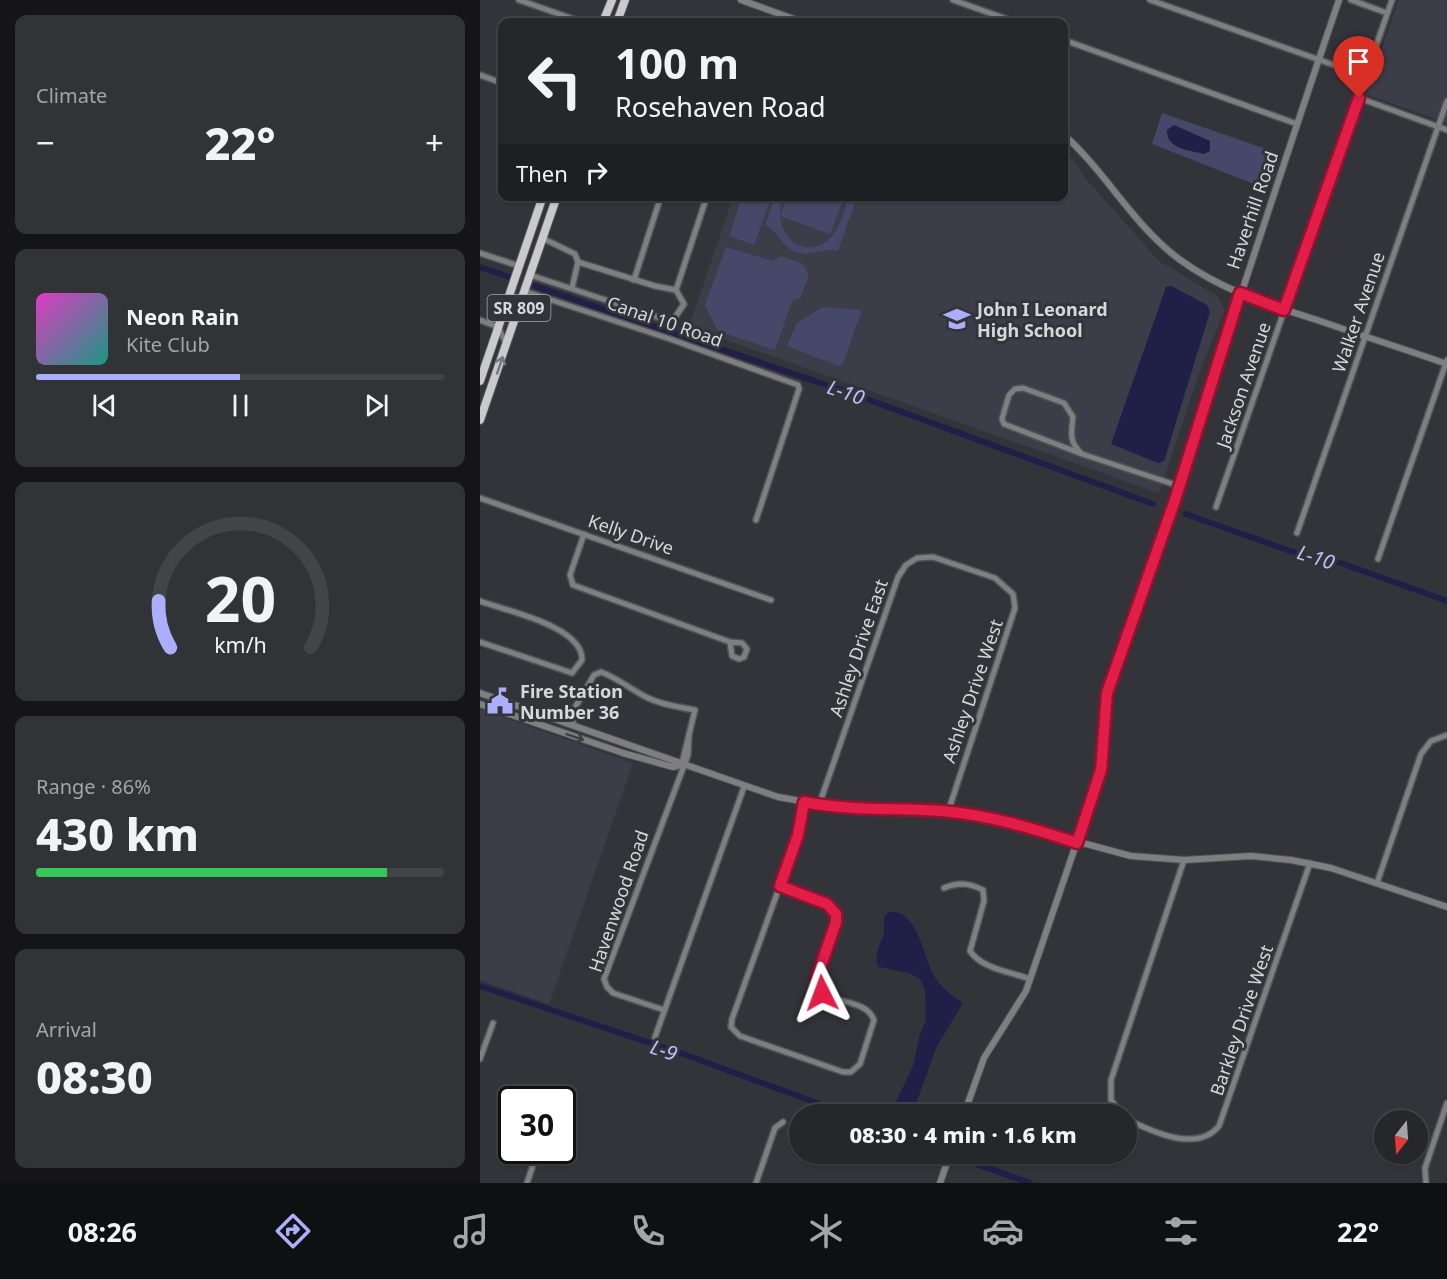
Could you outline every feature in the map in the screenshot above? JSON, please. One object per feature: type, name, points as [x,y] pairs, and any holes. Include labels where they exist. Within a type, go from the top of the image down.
[{"type":"main road","points":[[605,18],[612,0]]},
{"type":"main road","points":[[618,18],[625,0]]},
{"type":"main road","name":"SR 809","points":[[480,381],[541,201]]},
{"type":"main road","name":"SR 809","points":[[480,420],[555,201]]},
{"type":"main road","points":[[515,318],[513,306],[531,254],[527,243]]},
{"type":"street","points":[[519,0],[571,18]]},
{"type":"street","points":[[741,0],[791,18]]},
{"type":"street","points":[[953,0],[1004,18]]},
{"type":"street","points":[[1150,0],[1164,2],[1318,61],[1365,76]]},
{"type":"street","name":"Haverhill Road","points":[[967,1104],[984,1058],[1019,1006],[1077,843],[1101,770],[1107,693],[1175,500],[1240,293],[1339,0]]},
{"type":"street","points":[[1352,0],[1388,13]]},
{"type":"street","name":"Jackson Avenue","points":[[1216,507],[1392,0]]},
{"type":"street","points":[[1068,41],[1297,124]]},
{"type":"street","points":[[480,75],[498,82]]},
{"type":"street","points":[[1359,98],[1447,130]]},
{"type":"street","name":"Walker Avenue","points":[[1297,533],[1447,101]]},
{"type":"street","points":[[1068,139],[1084,154],[1160,243],[1196,270],[1240,293],[1284,310],[1447,363],[1378,559]]},
{"type":"street","points":[[634,280],[659,201]]},
{"type":"street","points":[[676,290],[705,201]]},
{"type":"street","points":[[542,238],[575,254],[579,262],[572,288]]},
{"type":"street","points":[[480,253],[519,266]]},
{"type":"street","points":[[530,276],[572,288],[664,321],[672,322],[684,304],[676,290],[634,280],[579,262]]},
{"type":"street","name":"Canal 10 Road","points":[[524,291],[795,383],[799,389],[756,520]]},
{"type":"street","points":[[480,320],[498,327],[506,346]]},
{"type":"street","points":[[1082,454],[1072,446],[1070,437],[1073,417],[1064,403],[1023,387],[1015,389],[1009,395],[1002,419],[1004,424],[1082,454],[1179,486]]},
{"type":"street","name":"Kelly Drive","points":[[480,498],[771,600]]},
{"type":"street","points":[[584,534],[570,575],[573,585],[730,642]]},
{"type":"street","name":"Ashley Drive East","points":[[819,805],[898,577],[906,565],[917,558],[933,557],[969,568]]},
{"type":"street","name":"Ashley Drive West","points":[[948,812],[1015,608],[1013,594],[1001,582],[969,568]]},
{"type":"street","points":[[480,601],[560,629],[570,636],[582,652],[578,668],[572,672],[480,642]]},
{"type":"street","points":[[569,724],[578,709],[577,702],[594,675],[602,672],[622,680],[644,696],[667,705],[695,710],[689,735],[688,755],[682,765]]},
{"type":"street","points":[[480,693],[670,758],[682,765],[744,787],[804,802],[853,810],[948,812],[1006,821],[1077,843],[1131,856],[1184,860],[1251,856],[1310,863],[1447,907]]},
{"type":"street","points":[[480,704],[623,753],[673,766],[682,765]]},
{"type":"street","points":[[1377,883],[1421,754],[1431,741],[1447,735]]},
{"type":"street","name":"Havenwood Road","points":[[664,1010],[613,993],[606,987],[604,979],[682,765]]},
{"type":"street","points":[[655,1036],[744,787]]},
{"type":"street","points":[[780,886],[827,904],[836,914],[836,922],[817,977],[817,987],[826,995],[867,1010],[874,1020],[860,1064],[851,1072],[843,1072],[740,1036],[733,1031],[732,1019],[798,835],[804,802]]},
{"type":"street","points":[[1114,1104],[1111,1100],[1111,1080],[1184,860]]},
{"type":"street","name":"Barkley Drive West","points":[[1137,1123],[1187,1140],[1199,1139],[1210,1134],[1222,1122],[1310,863]]},
{"type":"street","points":[[944,888],[957,883],[972,885],[983,890],[984,901],[970,951],[985,964],[1030,979]]},
{"type":"street","points":[[480,1059],[493,1023]]},
{"type":"street","points":[[1426,1183],[1425,1168],[1447,1103]]},
{"type":"street","points":[[756,1183],[775,1128],[783,1122]]},
{"type":"street","points":[[527,1183],[533,1164]]},
{"type":"street","points":[[940,1183],[947,1164]]},
{"type":"shaded area","points":[[1399,0],[1447,0],[1447,123],[1366,94]]},
{"type":"shaded area","points":[[1162,113],[1281,154],[1272,183],[1264,188],[1152,144]]},
{"type":"shaded area","points":[[1174,125],[1210,141],[1210,151],[1204,154],[1174,145],[1170,141],[1167,130]]},
{"type":"shaded area","name":"John I Leonard High School","points":[[1068,154],[1086,179],[1159,261],[1217,296],[1225,310],[1202,365],[1159,493],[689,327],[732,201],[1068,201]]},
{"type":"shaded area","points":[[741,201],[770,201],[754,245],[729,236]]},
{"type":"shaded area","points":[[774,201],[782,201],[781,224],[786,234],[802,247],[812,247],[822,244],[832,236],[848,201],[856,201],[838,251],[796,252],[765,225]]},
{"type":"shaded area","points":[[786,201],[842,201],[830,234],[780,216]]},
{"type":"shaded area","points":[[726,247],[772,261],[781,256],[803,264],[809,276],[800,298],[792,301],[775,350],[718,331],[705,305]]},
{"type":"shaded area","points":[[1171,286],[1207,305],[1210,312],[1164,461],[1158,463],[1111,444],[1166,287]]},
{"type":"shaded area","points":[[823,307],[862,310],[843,363],[839,366],[787,346],[797,323]]},
{"type":"shaded area","points":[[480,709],[633,763],[549,1004],[480,980]]},
{"type":"shaded area","points":[[889,912],[899,913],[907,918],[918,935],[936,979],[963,1003],[936,1048],[916,1104],[895,1104],[913,1066],[920,1034],[926,1020],[925,990],[920,979],[909,973],[878,967],[877,954],[884,933],[884,917]]},
{"type":"waterway","name":"L-10","points":[[480,267],[509,277]]},
{"type":"waterway","name":"L-10","points":[[535,286],[853,394],[1153,504]]},
{"type":"waterway","name":"L-10","points":[[1186,514],[1321,562],[1338,562],[1447,601]]},
{"type":"waterway","name":"L-9","points":[[480,986],[686,1055],[820,1104]]},
{"type":"waterway","name":"L-9","points":[[976,1164],[1030,1183]]},
{"type":"place","name":"John I Leonard High School","points":[[957,319]]},
{"type":"place","name":"Fire Station Number 36","points":[[500,701]]},
{"type":"route","points":[[822,993],[816,982],[836,922],[836,914],[831,906],[780,886],[798,835],[804,802],[853,810],[925,810],[982,816],[1029,827],[1077,843],[1101,770],[1104,746],[1103,717],[1107,693],[1175,500],[1240,293],[1284,310],[1359,98]]}]
